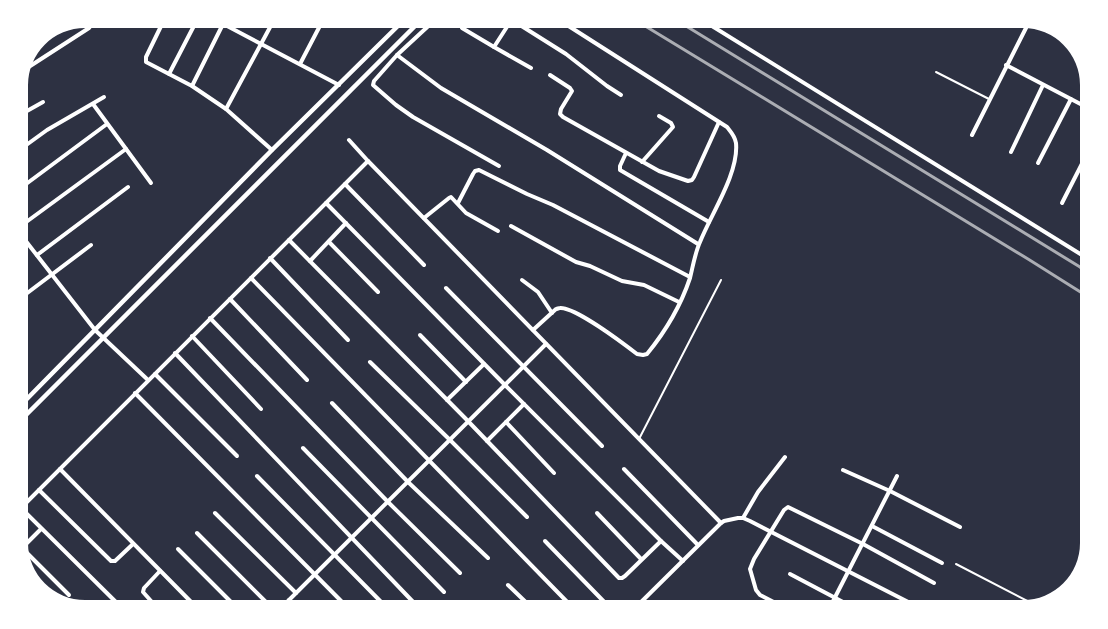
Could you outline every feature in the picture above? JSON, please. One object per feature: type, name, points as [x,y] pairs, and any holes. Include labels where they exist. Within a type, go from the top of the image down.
[{"type":"street","points":[[33,64],[89,28]]},
{"type":"street","points":[[160,28],[145,60],[148,64],[192,86],[226,109],[272,150]]},
{"type":"street","points":[[169,74],[193,28]]},
{"type":"street","points":[[192,86],[221,28]]},
{"type":"street","points":[[231,28],[339,85]]},
{"type":"street","points":[[226,109],[270,28]]},
{"type":"street","points":[[300,64],[319,28]]},
{"type":"street","points":[[29,397],[272,150],[396,28]]},
{"type":"street","points":[[29,412],[413,28]]},
{"type":"street","points":[[426,28],[374,81],[374,87],[413,117],[499,166]]},
{"type":"street","points":[[462,28],[531,68]]},
{"type":"street","points":[[495,47],[507,28]]},
{"type":"street","points":[[526,28],[566,54],[621,95]]},
{"type":"street","points":[[533,330],[560,308],[584,318],[637,354],[647,354],[664,331],[680,302],[690,277],[698,244],[726,185],[735,156],[736,142],[727,127],[572,28]]},
{"type":"street","points":[[715,28],[1079,253]]},
{"type":"street","points":[[972,135],[1026,28]]},
{"type":"street","points":[[397,56],[441,88],[547,150],[698,244]]},
{"type":"street","points":[[1006,65],[1079,103]]},
{"type":"street","points":[[550,75],[572,91],[560,112],[563,117],[659,171],[688,182],[692,180],[719,122]]},
{"type":"street","points":[[1011,152],[1043,85]]},
{"type":"street","points":[[29,143],[104,97]]},
{"type":"street","points":[[1038,163],[1071,99]]},
{"type":"street","points":[[29,110],[43,102]]},
{"type":"street","points":[[93,104],[151,183]]},
{"type":"street","points":[[642,162],[673,127],[671,123],[659,116]]},
{"type":"street","points":[[29,182],[107,124]]},
{"type":"street","points":[[349,140],[721,523]]},
{"type":"street","points":[[29,222],[126,149]]},
{"type":"street","points":[[626,153],[620,170],[709,222]]},
{"type":"street","points":[[29,500],[368,161]]},
{"type":"street","points":[[1062,203],[1079,169]]},
{"type":"street","points":[[458,203],[473,174],[479,170],[553,205],[690,277]]},
{"type":"street","points":[[345,184],[424,264]]},
{"type":"street","points":[[36,255],[128,187]]},
{"type":"street","points":[[424,218],[451,197],[466,213],[498,231]]},
{"type":"street","points":[[326,202],[484,364],[683,561]]},
{"type":"street","points":[[310,261],[346,223]]},
{"type":"street","points":[[511,226],[576,262],[622,280],[644,285],[680,302]]},
{"type":"street","points":[[289,240],[619,578],[625,576],[661,541]]},
{"type":"street","points":[[328,242],[378,292]]},
{"type":"street","points":[[29,245],[95,330],[148,380]]},
{"type":"street","points":[[29,291],[92,245]]},
{"type":"street","points":[[270,258],[348,339]]},
{"type":"street","points":[[251,278],[565,600]]},
{"type":"street","points":[[522,280],[538,292],[552,313]]},
{"type":"street","points":[[446,288],[602,446]]},
{"type":"street","points":[[230,298],[307,380]]},
{"type":"street","points":[[210,318],[460,573]]},
{"type":"street","points":[[420,335],[466,382]]},
{"type":"street","points":[[192,336],[261,409]]},
{"type":"street","points":[[289,600],[546,344]]},
{"type":"street","points":[[175,353],[411,600]]},
{"type":"street","points":[[370,362],[527,517]]},
{"type":"street","points":[[447,400],[484,364]]},
{"type":"street","points":[[155,374],[237,456]]},
{"type":"street","points":[[135,393],[340,600]]},
{"type":"street","points":[[333,403],[408,482],[488,558]]},
{"type":"street","points":[[487,441],[524,404]]},
{"type":"street","points":[[506,422],[554,473]]},
{"type":"street","points":[[303,448],[444,592]]},
{"type":"street","points":[[743,518],[758,492],[785,457]]},
{"type":"street","points":[[60,469],[189,600]]},
{"type":"street","points":[[624,469],[698,545]]},
{"type":"street","points":[[843,470],[960,527]]},
{"type":"street","points":[[257,476],[379,600]]},
{"type":"street","points":[[835,598],[897,476]]},
{"type":"street","points":[[39,490],[111,561],[115,561],[133,544]]},
{"type":"street","points":[[770,600],[756,590],[750,569],[784,510],[788,507],[863,544],[934,583]]},
{"type":"street","points":[[215,513],[296,593]]},
{"type":"street","points":[[597,513],[641,559]]},
{"type":"street","points":[[29,518],[114,600]]},
{"type":"street","points":[[643,600],[724,520],[743,518],[904,600]]},
{"type":"street","points":[[872,526],[942,563]]},
{"type":"street","points":[[29,541],[41,529]]},
{"type":"street","points":[[197,533],[265,600]]},
{"type":"street","points":[[545,541],[602,600]]},
{"type":"street","points":[[178,549],[229,600]]},
{"type":"street","points":[[31,559],[69,595]]},
{"type":"street","points":[[151,600],[143,591],[160,571]]},
{"type":"street","points":[[790,574],[839,600]]},
{"type":"street","points":[[508,585],[524,600]]},
{"type":"lane","points":[[936,72],[989,99]]},
{"type":"lane","points":[[639,439],[721,280]]},
{"type":"lane","points":[[956,564],[1025,600]]},
{"type":"railway","points":[[648,28],[1079,291]]},
{"type":"railway","points":[[689,28],[1079,267]]}]
